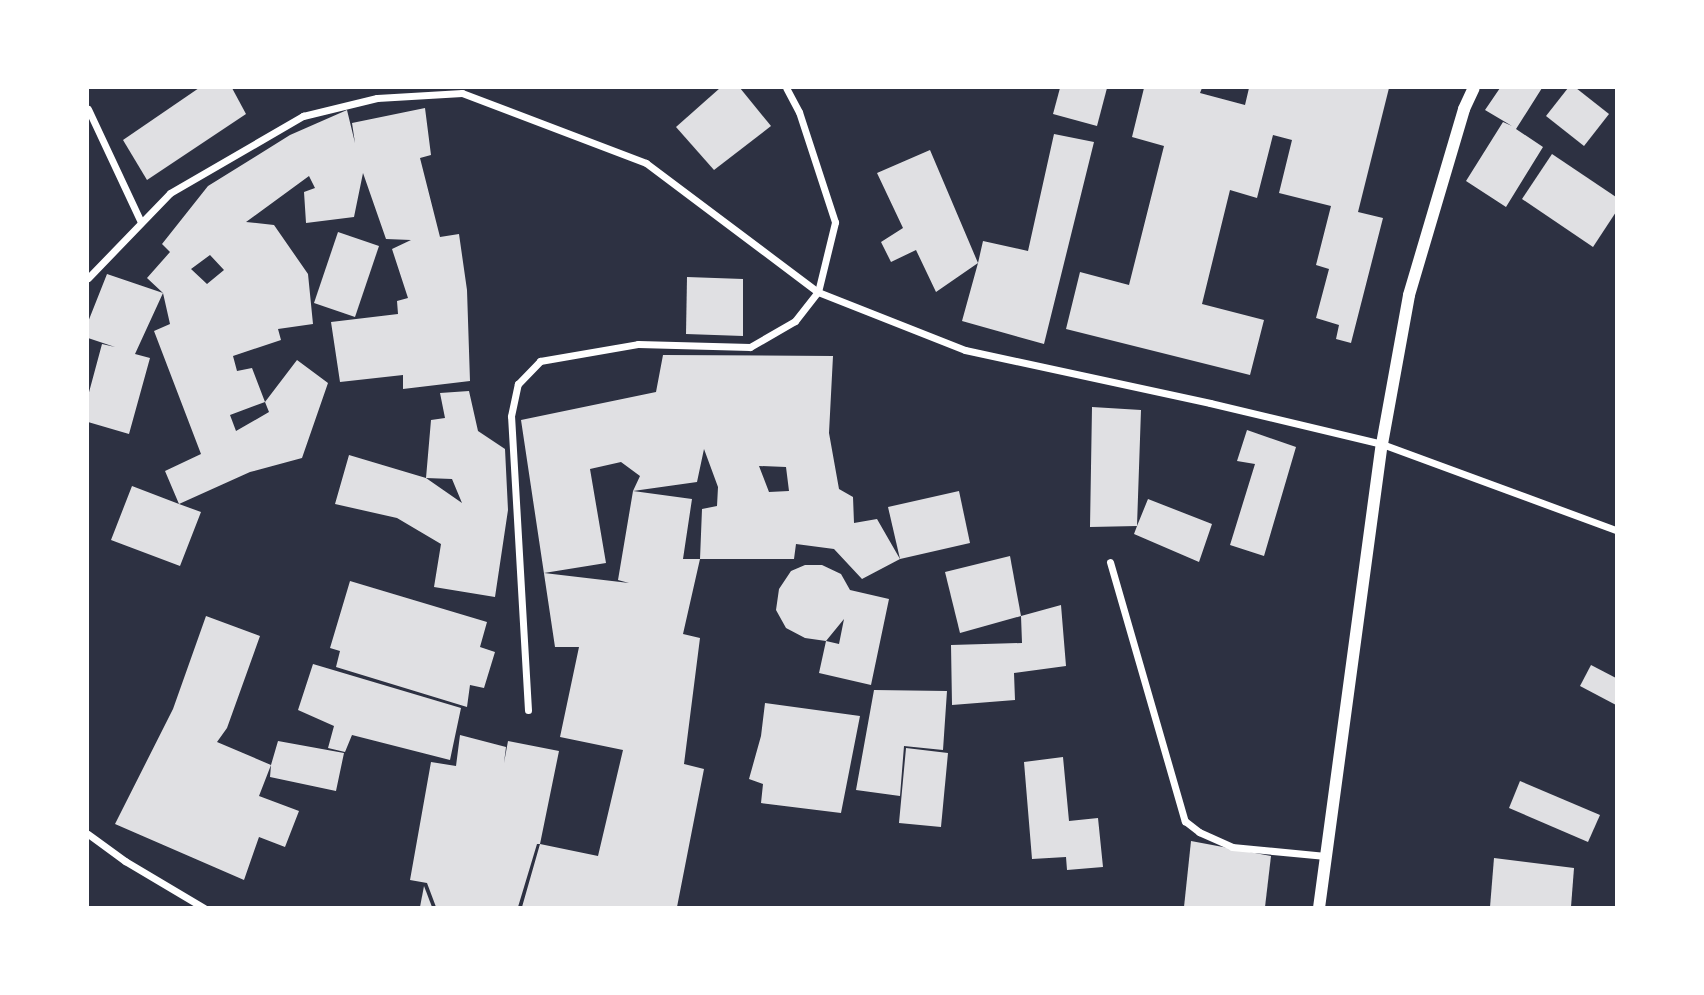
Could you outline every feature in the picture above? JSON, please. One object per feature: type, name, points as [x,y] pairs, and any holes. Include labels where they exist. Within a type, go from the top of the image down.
[{"type":"street","points":[[528,710],[511,416],[518,384],[540,361],[638,344],[750,347],[795,321],[818,292],[835,222],[799,112],[786,88]]},
{"type":"street","points":[[1319,908],[1382,444],[1409,295],[1464,109],[1474,88]]},
{"type":"street","points":[[88,278],[170,193],[303,116],[377,98],[462,93],[646,163],[818,292],[965,350],[1210,403],[1382,444],[1616,530]]},
{"type":"street","points":[[88,109],[141,222]]},
{"type":"street","points":[[1111,562],[1185,821],[1199,832],[1232,847],[1326,856]]},
{"type":"street","points":[[88,834],[125,861],[204,908]]},
{"type":"building","points":[[199,88],[232,88],[246,114],[147,180],[123,140]]},
{"type":"building","points":[[720,88],[740,88],[771,126],[714,170],[676,127]]},
{"type":"building","points":[[1060,88],[1107,88],[1097,126],[1053,114]]},
{"type":"building","points":[[1144,88],[1202,88],[1200,93],[1245,105],[1249,88],[1389,88],[1358,212],[1383,218],[1351,343],[1336,339],[1339,325],[1316,318],[1329,269],[1316,265],[1331,206],[1279,193],[1292,140],[1273,135],[1257,198],[1230,190],[1202,304],[1264,320],[1250,375],[1066,329],[1080,272],[1129,285],[1164,146],[1132,137]]},
{"type":"building","points":[[1500,88],[1542,88],[1516,129],[1543,147],[1506,207],[1466,181],[1503,122],[1512,126],[1485,110]]},
{"type":"building","points":[[1568,88],[1576,88],[1609,114],[1584,146],[1546,116]]},
{"type":"building","points":[[425,108],[431,155],[420,158],[440,237],[459,234],[467,290],[470,381],[403,389],[403,375],[340,382],[331,322],[398,314],[397,301],[408,298],[392,249],[411,240],[386,239],[363,173],[354,217],[306,223],[304,192],[315,188],[309,176],[246,222],[274,225],[308,274],[313,324],[278,329],[281,340],[233,356],[237,371],[252,368],[265,402],[297,360],[328,383],[302,458],[250,472],[179,504],[165,471],[201,454],[154,331],[170,324],[163,293],[147,278],[170,252],[162,244],[208,186],[290,135],[347,110],[355,143],[352,123]],"holes":[[[210,255],[224,270],[207,284],[191,269]],[[265,402],[269,412],[236,431],[230,415]]]},
{"type":"building","points":[[1054,134],[1094,142],[1044,344],[962,321],[983,241],[1028,251]]},
{"type":"building","points":[[930,150],[978,263],[936,292],[916,250],[891,262],[881,242],[903,228],[877,173]]},
{"type":"building","points":[[1552,154],[1616,197],[1616,212],[1593,247],[1522,199]]},
{"type":"building","points":[[338,232],[379,246],[355,317],[314,303]]},
{"type":"building","points":[[107,274],[163,293],[135,354],[150,358],[129,434],[88,422],[88,396],[102,344],[115,347],[88,338],[88,322]]},
{"type":"building","points":[[687,277],[743,279],[743,336],[686,334]]},
{"type":"building","points":[[663,355],[833,356],[829,433],[839,489],[853,497],[854,523],[877,519],[900,559],[862,579],[834,549],[796,544],[794,559],[700,559],[683,634],[700,638],[684,764],[704,769],[677,907],[522,907],[540,844],[598,856],[623,750],[560,737],[579,647],[555,647],[521,420],[656,392]],"holes":[[[704,449],[718,487],[717,506],[702,509],[700,559],[683,559],[692,499],[633,491],[697,482]],[[621,462],[640,476],[633,491],[618,580],[629,583],[544,573],[606,563],[590,469]],[[759,466],[786,467],[789,491],[769,492]]]},
{"type":"building","points":[[469,391],[478,431],[505,449],[508,510],[495,597],[434,587],[441,544],[397,518],[335,504],[349,455],[426,478],[431,420],[445,418],[440,393]],"holes":[[[426,478],[452,479],[462,503]]]},
{"type":"building","points":[[1092,407],[1141,410],[1137,526],[1090,527]]},
{"type":"building","points":[[1247,430],[1296,447],[1264,556],[1230,545],[1255,464],[1237,461]]},
{"type":"building","points":[[132,486],[201,512],[180,566],[111,540]]},
{"type":"building","points":[[959,491],[970,543],[900,559],[888,507]]},
{"type":"building","points":[[1148,499],[1212,524],[1199,562],[1134,534]]},
{"type":"building","points":[[1010,556],[1021,616],[960,633],[945,572]]},
{"type":"building","points":[[805,565],[822,565],[841,574],[850,590],[889,599],[871,685],[819,673],[826,641],[805,638],[786,628],[776,610],[779,589],[791,571]],"holes":[[[844,619],[839,644],[826,641]]]},
{"type":"building","points":[[350,581],[487,622],[480,647],[495,652],[484,688],[470,685],[467,707],[336,667],[340,651],[330,648]]},
{"type":"building","points":[[1061,605],[1066,666],[1014,673],[1015,700],[952,705],[951,645],[1022,643],[1021,616]]},
{"type":"building","points":[[206,616],[260,636],[227,728],[217,742],[271,765],[259,796],[299,811],[285,847],[259,837],[244,880],[115,824],[173,709]]},
{"type":"building","points":[[313,664],[461,708],[450,760],[352,735],[345,752],[328,748],[334,726],[298,710]]},
{"type":"building","points":[[1591,665],[1616,678],[1616,705],[1580,686]]},
{"type":"building","points":[[874,690],[947,691],[943,750],[904,746],[900,796],[856,790]]},
{"type":"building","points":[[765,703],[860,716],[841,813],[761,803],[763,784],[749,779],[761,736]]},
{"type":"building","points":[[460,735],[506,747],[504,763],[508,741],[559,751],[540,844],[537,844],[518,907],[436,907],[427,883],[410,880],[431,762],[456,766]]},
{"type":"building","points":[[278,741],[344,753],[336,791],[270,777]]},
{"type":"building","points":[[906,748],[948,753],[941,827],[899,823]]},
{"type":"building","points":[[1063,757],[1069,821],[1098,818],[1103,867],[1067,870],[1066,857],[1032,859],[1024,762]]},
{"type":"building","points":[[1520,781],[1600,815],[1588,842],[1509,808]]},
{"type":"building","points":[[1191,841],[1271,856],[1265,907],[1184,907]]},
{"type":"building","points":[[1494,858],[1574,868],[1571,907],[1490,907]]},
{"type":"building","points":[[424,886],[432,907],[420,907]]}]
